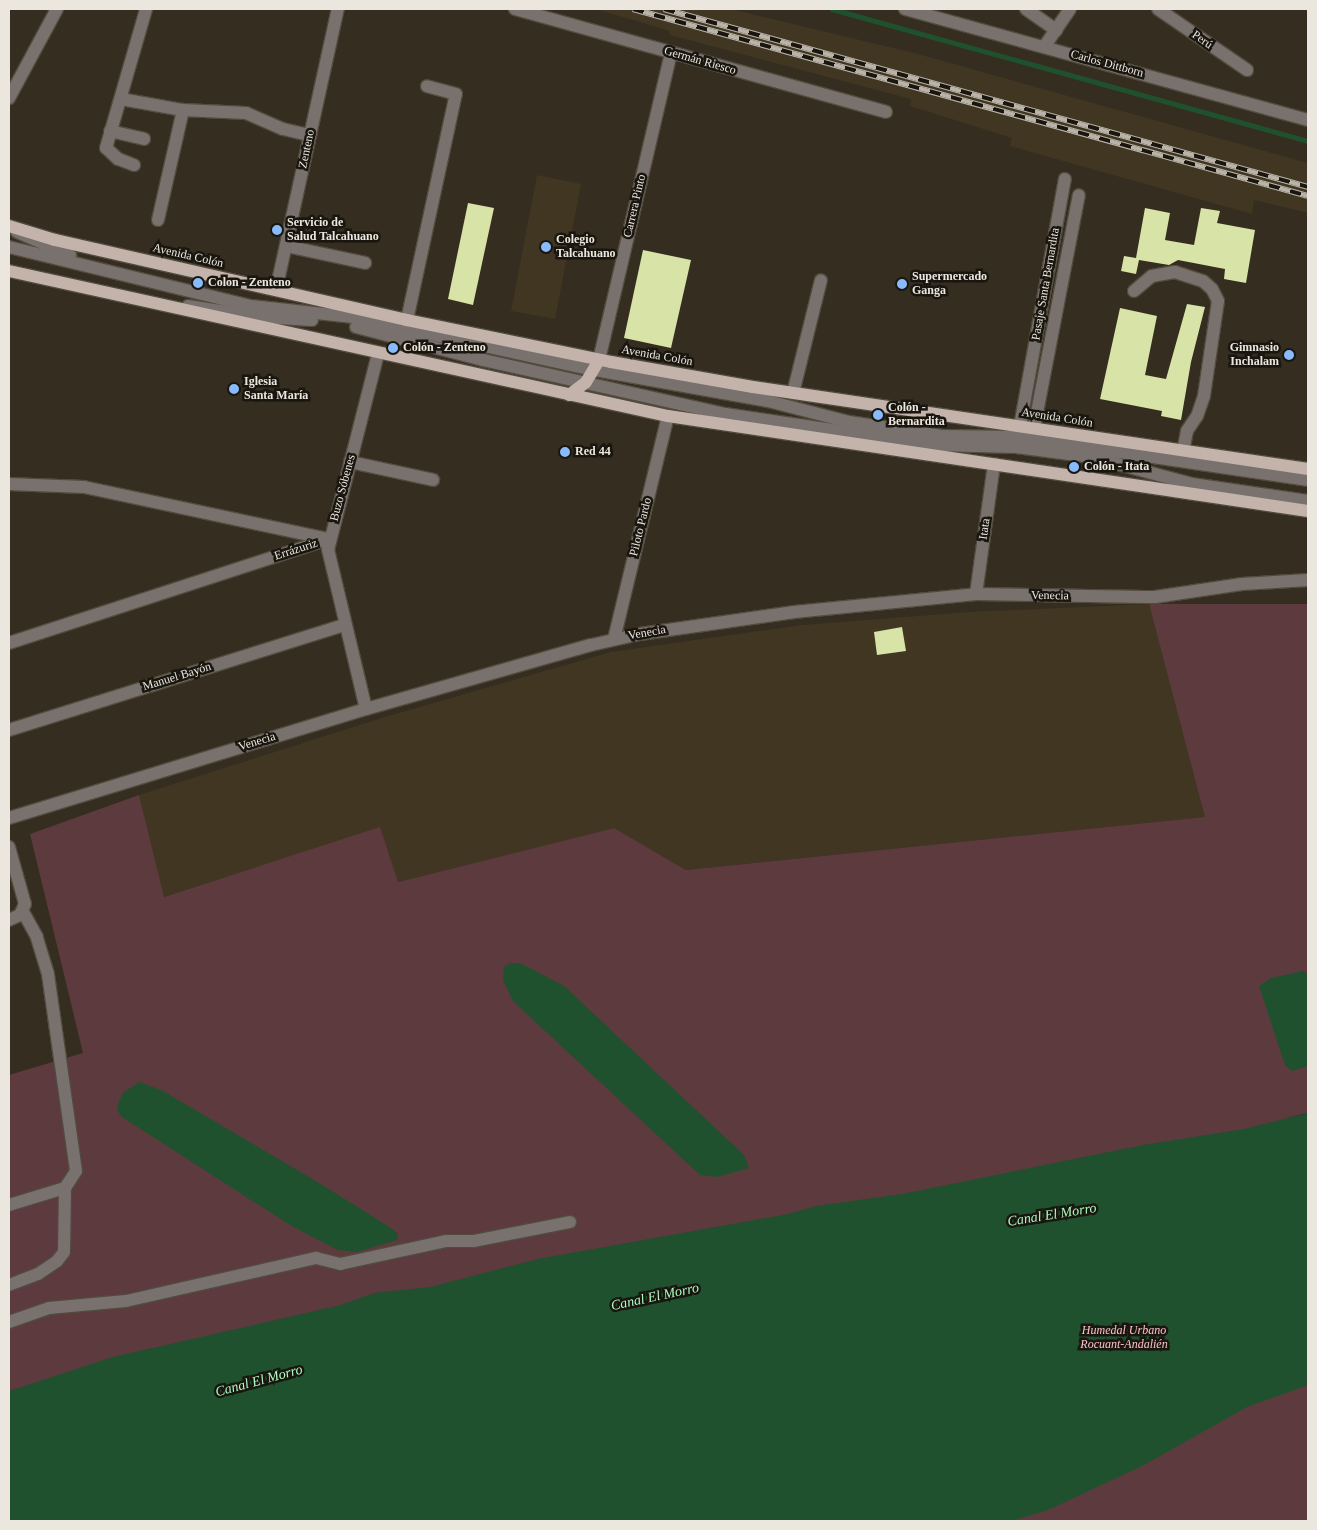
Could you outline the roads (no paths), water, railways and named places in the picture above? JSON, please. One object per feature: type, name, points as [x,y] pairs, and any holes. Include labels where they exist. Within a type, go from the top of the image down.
[{"type":"main road","name":"Avenida Colón","points":[[9,227],[54,240],[597,365],[1034,428],[1308,470]]},
{"type":"main road","points":[[9,271],[153,305],[668,416],[1308,511]]},
{"type":"main road","points":[[569,395],[586,382],[597,365]]},
{"type":"street","points":[[9,98],[57,9]]},
{"type":"street","points":[[134,165],[110,154],[106,148],[146,9]]},
{"type":"street","name":"Zenteno","points":[[276,290],[338,9]]},
{"type":"street","name":"Germán Riesco","points":[[515,9],[886,112]]},
{"type":"street","name":"Carlos Dittborn","points":[[905,9],[1308,120]]},
{"type":"street","points":[[1026,9],[1056,30]]},
{"type":"street","points":[[1044,47],[1070,9]]},
{"type":"street","name":"Perú","points":[[1158,9],[1247,70]]},
{"type":"street","name":"Carrera Pinto","points":[[597,365],[670,52]]},
{"type":"street","points":[[407,320],[456,94],[427,86]]},
{"type":"street","points":[[121,99],[183,110],[246,113],[283,129],[310,135]]},
{"type":"street","points":[[158,220],[183,110]]},
{"type":"street","points":[[110,131],[144,139]]},
{"type":"street","name":"Pasaje Santa Bernardita","points":[[1020,426],[1065,179]]},
{"type":"street","points":[[1034,428],[1079,195]]},
{"type":"street","points":[[9,227],[47,246],[121,273]]},
{"type":"street","points":[[286,246],[365,263]]},
{"type":"street","points":[[9,247],[251,306],[353,317],[768,401],[849,422],[916,433],[1017,438],[1308,480]]},
{"type":"street","points":[[1134,291],[1152,276],[1175,272],[1202,280],[1212,289],[1218,301],[1204,396],[1197,416],[1187,431],[1183,451]]},
{"type":"street","points":[[793,393],[821,280]]},
{"type":"street","points":[[153,305],[186,305],[261,317],[348,325],[463,355],[725,414],[934,445],[1008,446],[1092,457],[1170,480],[1308,501]]},
{"type":"street","name":"Buzo Sóbenes","points":[[366,709],[329,556],[330,539],[378,354]]},
{"type":"street","name":"Piloto Pardo","points":[[614,639],[668,416]]},
{"type":"street","points":[[350,462],[433,480]]},
{"type":"street","name":"Itata","points":[[976,594],[994,464]]},
{"type":"street","name":"Errázuriz","points":[[9,484],[84,487],[330,539]]},
{"type":"street","name":"Errázuriz","points":[[9,643],[330,539]]},
{"type":"street","name":"Venecia","points":[[9,818],[366,709],[614,639],[794,612],[976,594],[1155,597],[1242,584],[1308,580]]},
{"type":"street","name":"Manuel Bayón","points":[[9,730],[345,625]]},
{"type":"street","points":[[9,847],[24,900],[23,912],[36,937],[48,974],[76,1166],[74,1178],[65,1188],[9,1205]]},
{"type":"street","points":[[9,920],[23,912]]},
{"type":"street","points":[[9,1285],[38,1274],[57,1262],[64,1252],[65,1188]]},
{"type":"street","points":[[9,1322],[49,1308],[126,1301],[316,1258],[340,1264],[446,1241],[474,1241],[570,1222]]},
{"type":"water","points":[[510,963],[520,963],[564,986],[744,1155],[749,1168],[717,1177],[700,1175],[513,1001],[503,980],[504,967]]},
{"type":"water","points":[[1303,971],[1308,974],[1308,1066],[1292,1071],[1285,1065],[1259,986],[1271,978]]},
{"type":"water","points":[[140,1082],[163,1091],[319,1183],[391,1228],[398,1234],[397,1240],[357,1252],[338,1250],[290,1225],[122,1117],[117,1110],[118,1103],[124,1092]]},
{"type":"water","name":"Humedal Urbano Rocuant-Andalién","points":[[1308,1113],[1308,1385],[1247,1407],[1144,1465],[1048,1510],[1011,1521],[9,1521],[9,1391],[113,1357],[341,1305],[374,1293],[430,1287],[538,1259],[788,1214],[816,1206],[902,1194],[1143,1145],[1244,1129]]},
{"type":"waterway","points":[[832,9],[1308,141]]},
{"type":"railway","points":[[633,9],[1308,196]]},
{"type":"railway","points":[[664,9],[1308,187]]},
{"type":"place","name":"Servicio de Salud Talcahuano","points":[[277,230]]},
{"type":"place","name":"Colegio Talcahuano","points":[[546,247]]},
{"type":"place","name":"Colon - Zenteno","points":[[198,283]]},
{"type":"place","name":"Supermercado Ganga","points":[[902,284]]},
{"type":"place","name":"Colón - Zenteno","points":[[393,348]]},
{"type":"place","name":"Gimnasio Inchalam","points":[[1289,355]]},
{"type":"place","name":"Iglesia Santa María","points":[[234,389]]},
{"type":"place","name":"Colón - Bernardita","points":[[878,415]]},
{"type":"place","name":"Red 44","points":[[565,452]]},
{"type":"place","name":"Colón - Itata","points":[[1074,467]]},
{"type":"water label","name":"Canal El Morro","points":[[1052,1215]]},
{"type":"water label","name":"Canal El Morro","points":[[655,1297]]},
{"type":"water label","name":"Canal El Morro","points":[[259,1381]]}]
